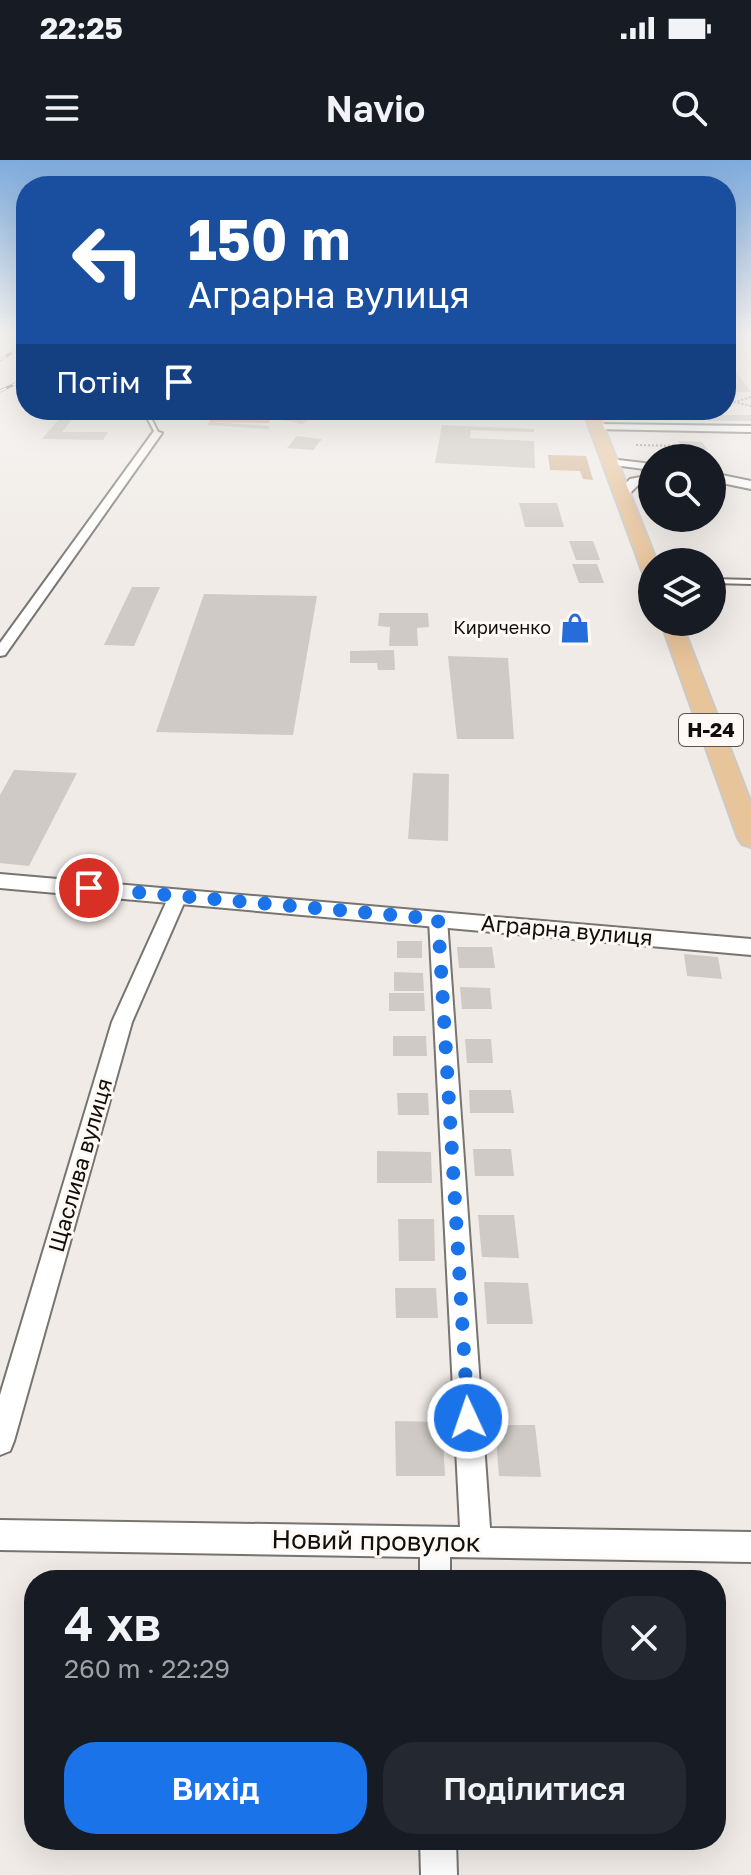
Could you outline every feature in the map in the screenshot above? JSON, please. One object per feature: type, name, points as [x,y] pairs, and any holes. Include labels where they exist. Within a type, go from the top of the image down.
[{"type":"main road","points":[[594,420],[643,548]]},
{"type":"main road","name":"Н-24","points":[[676,636],[749,828]]},
{"type":"street","points":[[596,427],[751,429]]},
{"type":"street","points":[[0,652],[157,433]]},
{"type":"street","points":[[610,462],[638,465]]},
{"type":"street","points":[[726,480],[751,485]]},
{"type":"street","points":[[622,494],[638,481]]},
{"type":"street","name":"Аграрна вулиця","points":[[0,881],[751,947]]},
{"type":"street","name":"Щаслива вулиця","points":[[0,1441],[122,1022],[178,896]]},
{"type":"street","points":[[438,919],[476,1542]]},
{"type":"street","name":"Новий провулок","points":[[0,1535],[751,1547]]},
{"type":"street","points":[[435,1542],[435,1570]]},
{"type":"street","points":[[438,1850],[439,1875]]},
{"type":"lane","points":[[150,420],[157,433]]},
{"type":"lane","points":[[726,581],[751,582]]},
{"type":"shaded area","points":[[210,420],[270,420],[269,423]]},
{"type":"shaded area","points":[[548,455],[586,456],[593,480],[583,479],[580,471],[550,470]]},
{"type":"building","points":[[736,415],[751,415],[751,421],[708,421],[736,420]]},
{"type":"building","points":[[58,420],[71,420],[62,432],[108,432],[103,440],[42,439]]},
{"type":"building","points":[[283,420],[309,420],[302,424]]},
{"type":"building","points":[[209,422],[270,426],[268,429],[207,425]]},
{"type":"building","points":[[442,425],[534,429],[534,432],[471,430],[470,438],[534,441],[535,468],[435,463]]},
{"type":"building","points":[[297,436],[322,439],[313,450],[287,448]]},
{"type":"building","points":[[678,441],[704,444],[680,444]]},
{"type":"building","points":[[519,503],[557,503],[564,527],[525,527]]},
{"type":"building","points":[[569,541],[593,541],[600,560],[576,560]]},
{"type":"building","points":[[572,564],[597,564],[604,583],[579,583]]},
{"type":"building","points":[[132,587],[160,587],[134,646],[104,645]]},
{"type":"building","points":[[204,594],[317,596],[293,735],[156,732]]},
{"type":"building","points":[[379,613],[428,613],[429,627],[417,628],[418,646],[389,646],[390,627],[378,626]]},
{"type":"building","points":[[394,650],[395,670],[378,670],[377,663],[350,663],[350,651]]},
{"type":"building","points":[[448,656],[508,658],[514,739],[457,739]]},
{"type":"building","points":[[14,770],[77,773],[29,866],[0,863],[0,795]]},
{"type":"building","points":[[413,773],[449,774],[448,841],[408,839]]},
{"type":"building","points":[[397,941],[422,941],[422,958],[397,958]]},
{"type":"building","points":[[457,947],[492,947],[495,968],[459,968]]},
{"type":"building","points":[[684,954],[718,957],[722,979],[687,976]]},
{"type":"building","points":[[394,972],[423,973],[424,991],[394,991]]},
{"type":"building","points":[[460,987],[490,988],[492,1009],[462,1009]]},
{"type":"building","points":[[389,993],[424,993],[425,1011],[389,1011]]},
{"type":"building","points":[[393,1036],[426,1036],[427,1056],[393,1056]]},
{"type":"building","points":[[465,1039],[491,1039],[493,1063],[467,1063]]},
{"type":"building","points":[[469,1090],[511,1090],[514,1113],[470,1113]]},
{"type":"building","points":[[397,1093],[428,1093],[429,1115],[398,1115]]},
{"type":"building","points":[[473,1149],[511,1149],[514,1176],[475,1176]]},
{"type":"building","points":[[377,1151],[431,1152],[432,1183],[377,1183]]},
{"type":"building","points":[[478,1215],[514,1215],[519,1258],[482,1257]]},
{"type":"building","points":[[398,1219],[434,1219],[435,1261],[399,1261]]},
{"type":"building","points":[[484,1282],[528,1283],[533,1324],[487,1324]]},
{"type":"building","points":[[395,1288],[436,1288],[438,1318],[396,1318]]},
{"type":"building","points":[[395,1421],[442,1422],[445,1476],[396,1476]]},
{"type":"building","points":[[495,1425],[535,1425],[541,1477],[499,1476]]},
{"type":"place","name":"Кириченко","points":[[575,628]]},
{"type":"route","points":[[89,888],[438,919],[468,1418]]}]
